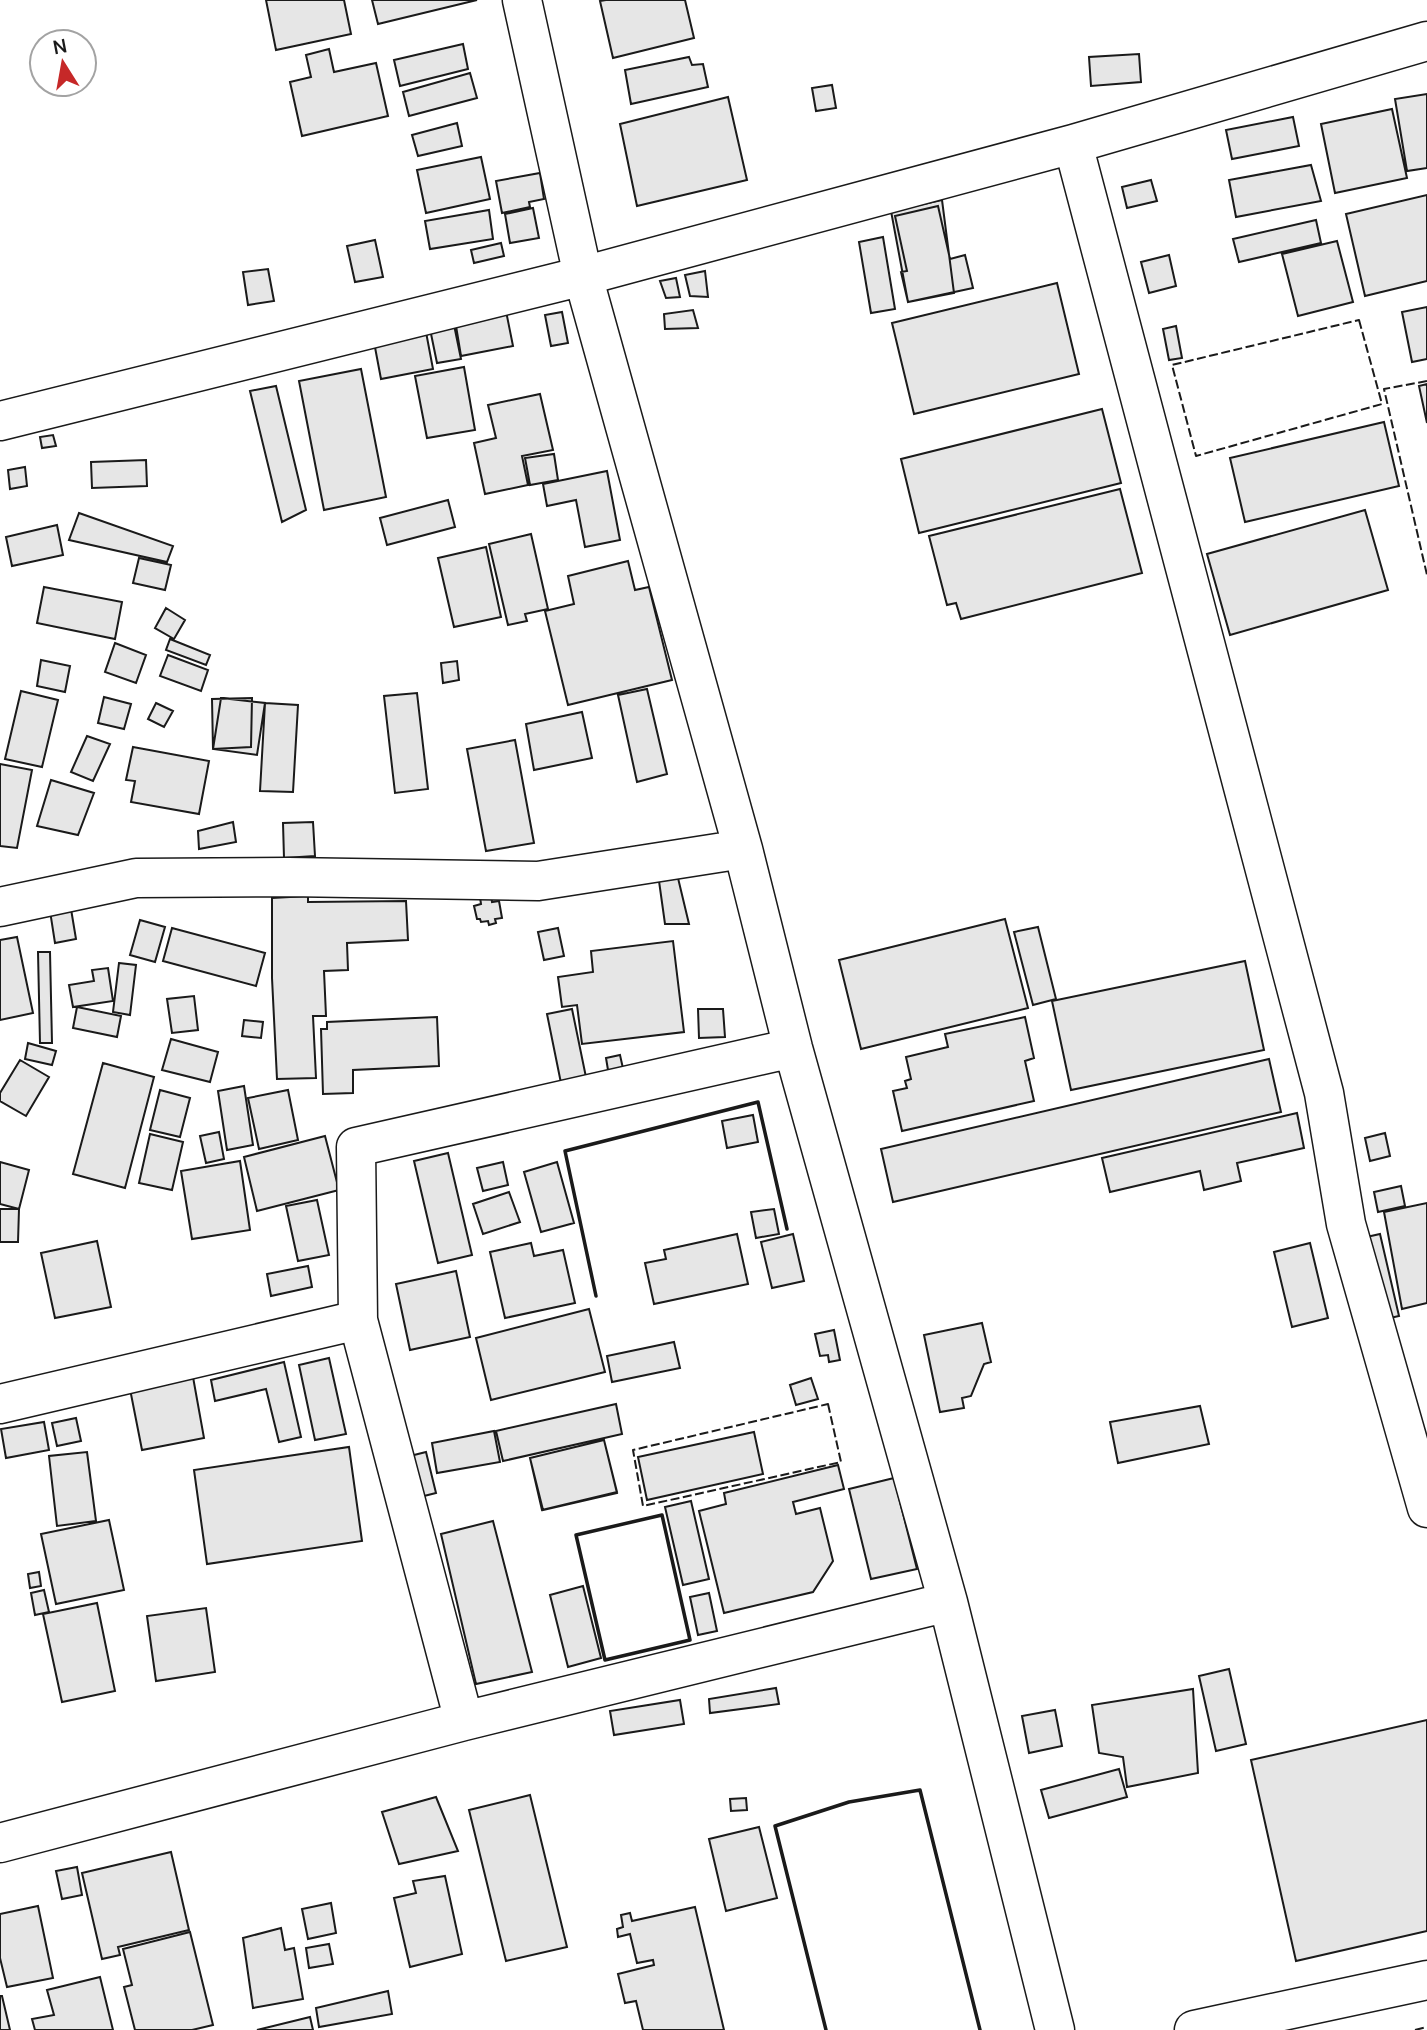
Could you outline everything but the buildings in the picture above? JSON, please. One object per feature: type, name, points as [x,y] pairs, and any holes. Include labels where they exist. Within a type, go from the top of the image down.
[{"type":"street","points":[[522,0],[583,276],[743,849],[793,1048],[948,1602],[1055,2030]]},
{"type":"street","points":[[0,421],[583,276],[1073,144],[1427,41]]},
{"type":"street","points":[[1073,144],[1324,1093],[1346,1224],[1426,1500]]},
{"type":"street","points":[[0,907],[136,878],[289,877],[538,881],[743,849]]},
{"type":"street","points":[[464,1721],[358,1320],[356,1147],[793,1048]]},
{"type":"street","points":[[0,1404],[358,1320]]},
{"type":"street","points":[[0,1843],[464,1721],[948,1602]]},
{"type":"street","points":[[1194,2030],[1427,1980]]},
{"type":"fence","points":[[1359,320],[1382,404],[1196,456],[1172,365],[1359,320]]},
{"type":"fence","points":[[1427,381],[1384,389],[1427,575]]},
{"type":"fence","points":[[828,1404],[841,1462],[643,1506],[633,1450],[828,1404]]},
{"type":"fence","points":[[1415,2030],[1427,2027]]},
{"type":"wall","points":[[596,1296],[565,1151],[758,1102],[787,1229]]},
{"type":"wall","points":[[662,1515],[690,1640],[605,1660],[576,1535],[662,1515]]},
{"type":"wall","points":[[826,2030],[775,1826],[849,1802],[920,1790],[980,2030]]}]
